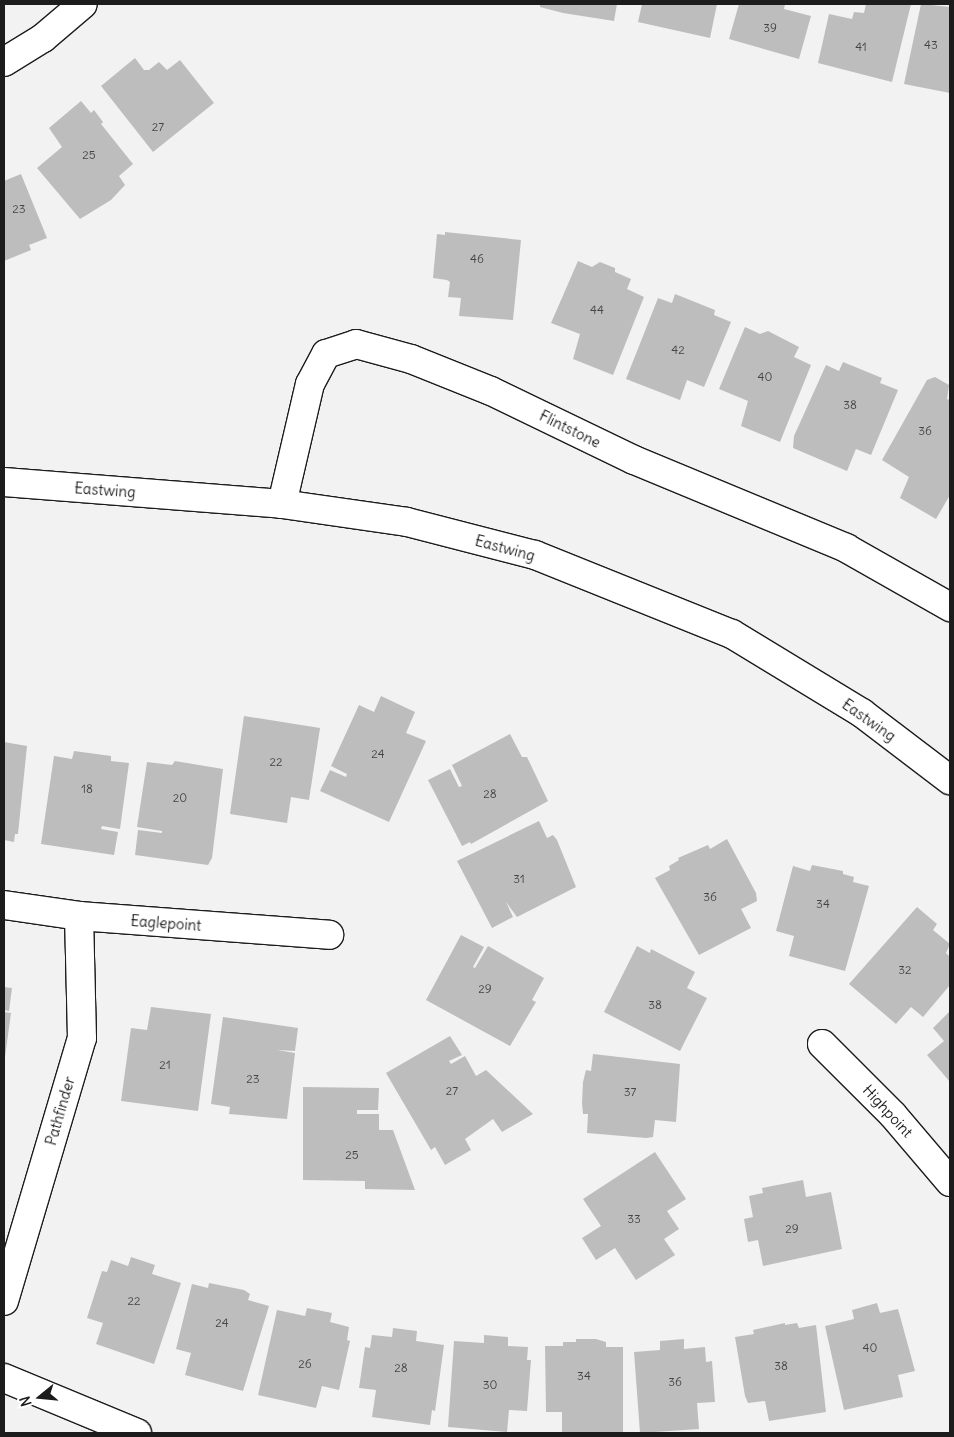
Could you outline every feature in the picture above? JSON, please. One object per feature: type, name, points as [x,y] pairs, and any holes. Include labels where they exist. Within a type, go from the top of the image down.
[{"type":"street","points":[[4,62],[43,38],[83,4]]},
{"type":"street","name":"Flintstone","points":[[282,504],[310,384],[326,354],[356,344],[411,359],[490,391],[634,460],[846,548],[950,607]]},
{"type":"street","name":"Eastwing","points":[[4,482],[282,504],[407,522],[535,555],[732,634],[862,713],[950,780]]},
{"type":"street","name":"Eaglepoint","points":[[4,905],[79,916],[329,935]]},
{"type":"street","name":"Pathfinder","points":[[4,1301],[82,1038],[79,916]]},
{"type":"street","name":"Highpoint","points":[[822,1044],[893,1115],[950,1182]]},
{"type":"street","points":[[4,1378],[137,1433]]},
{"type":"building","points":[[540,4],[617,4],[614,21],[563,13],[540,7]]},
{"type":"building","points":[[642,4],[717,4],[710,38],[638,22]]},
{"type":"building","points":[[739,4],[785,4],[784,9],[811,16],[799,59],[729,39]]},
{"type":"building","points":[[866,4],[911,4],[892,82],[818,63],[829,14],[852,19],[854,12],[864,13]]},
{"type":"building","points":[[921,4],[950,7],[950,93],[904,84]]},
{"type":"building","points":[[135,58],[144,70],[149,70],[159,62],[167,70],[180,60],[214,103],[153,152],[101,86]]},
{"type":"building","points":[[81,101],[91,113],[94,110],[103,122],[101,124],[133,164],[119,176],[125,185],[111,200],[80,219],[37,168],[62,147],[49,128]]},
{"type":"building","points":[[21,174],[47,238],[29,245],[31,250],[4,261],[4,181]]},
{"type":"building","points":[[445,232],[521,240],[513,320],[459,316],[461,298],[448,297],[450,282],[433,278],[437,234],[445,235]]},
{"type":"building","points":[[578,261],[592,267],[600,262],[615,268],[615,272],[631,279],[627,289],[644,297],[613,375],[573,359],[580,334],[551,323]]},
{"type":"building","points":[[675,294],[715,310],[714,315],[731,322],[704,387],[687,380],[680,400],[626,379],[658,298],[672,303]]},
{"type":"building","points":[[745,327],[760,334],[768,331],[799,347],[794,357],[811,365],[780,442],[741,426],[748,401],[719,389]]},
{"type":"building","points":[[843,362],[882,378],[880,383],[898,390],[871,455],[856,449],[847,471],[793,448],[794,436],[826,365],[839,371]]},
{"type":"building","points":[[935,377],[949,385],[947,399],[950,400],[950,495],[936,519],[900,498],[909,477],[882,460],[927,380]]},
{"type":"building","points":[[381,696],[415,712],[406,733],[426,741],[389,822],[320,791],[330,770],[346,777],[347,774],[331,766],[359,705],[374,712]]},
{"type":"building","points":[[244,716],[320,728],[309,800],[291,797],[287,823],[230,814]]},
{"type":"building","points":[[510,734],[522,757],[527,757],[548,801],[471,844],[470,842],[462,846],[428,780],[450,769],[459,787],[462,786],[452,765]]},
{"type":"building","points":[[4,742],[27,746],[18,834],[15,834],[14,842],[4,840]]},
{"type":"building","points":[[74,751],[111,756],[111,761],[129,763],[120,829],[102,826],[101,829],[118,832],[114,855],[41,844],[54,756],[72,759]]},
{"type":"building","points":[[175,761],[223,769],[212,858],[208,865],[135,855],[138,830],[162,833],[162,831],[137,827],[147,762],[172,765]]},
{"type":"building","points":[[539,821],[547,838],[553,835],[557,840],[576,887],[517,917],[506,902],[513,917],[492,928],[457,861]]},
{"type":"building","points":[[727,839],[756,893],[757,901],[741,909],[751,928],[699,955],[655,878],[670,870],[669,866],[679,860],[678,858],[708,845],[710,849]]},
{"type":"building","points":[[812,865],[843,871],[843,874],[854,877],[853,882],[869,886],[845,971],[789,956],[794,936],[776,931],[793,866],[810,871]]},
{"type":"building","points":[[917,907],[937,924],[933,930],[950,944],[946,953],[950,957],[950,985],[923,1017],[911,1007],[896,1024],[849,984]]},
{"type":"building","points":[[461,935],[484,947],[473,967],[475,968],[488,946],[544,978],[532,1000],[536,1002],[510,1046],[426,1000]]},
{"type":"building","points":[[637,946],[650,953],[651,949],[695,972],[687,988],[707,998],[680,1051],[604,1012]]},
{"type":"building","points":[[4,987],[12,988],[9,1011],[4,1010]]},
{"type":"building","points":[[151,1007],[211,1014],[198,1111],[121,1101],[131,1028],[147,1030]]},
{"type":"building","points":[[950,1011],[950,1082],[927,1055],[944,1041],[933,1028]]},
{"type":"building","points":[[4,1012],[11,1013],[5,1057],[4,1057]]},
{"type":"building","points":[[223,1017],[298,1028],[295,1051],[277,1050],[295,1053],[287,1119],[229,1114],[230,1107],[211,1104]]},
{"type":"building","points":[[450,1036],[462,1055],[449,1061],[451,1064],[465,1056],[476,1076],[486,1070],[533,1114],[502,1132],[493,1119],[465,1139],[471,1150],[445,1165],[435,1147],[431,1150],[386,1073]]},
{"type":"building","points":[[593,1054],[680,1064],[676,1122],[655,1120],[653,1137],[646,1138],[587,1133],[588,1114],[583,1114],[582,1103],[583,1082],[586,1070],[591,1071]]},
{"type":"building","points":[[303,1087],[379,1088],[378,1110],[357,1110],[357,1114],[379,1114],[379,1130],[393,1130],[415,1190],[365,1189],[365,1181],[303,1180]]},
{"type":"building","points":[[655,1152],[686,1199],[667,1211],[679,1229],[664,1239],[675,1255],[636,1280],[615,1248],[596,1260],[582,1238],[601,1226],[583,1199]]},
{"type":"building","points":[[803,1180],[806,1197],[831,1192],[842,1249],[763,1266],[758,1240],[748,1242],[744,1219],[753,1217],[749,1196],[763,1193],[762,1188]]},
{"type":"building","points":[[131,1257],[155,1265],[152,1274],[181,1283],[154,1364],[96,1344],[103,1323],[87,1318],[102,1271],[107,1272],[111,1260],[128,1266]]},
{"type":"building","points":[[209,1283],[244,1290],[250,1294],[248,1300],[269,1306],[243,1391],[185,1375],[191,1353],[176,1349],[192,1284],[208,1288]]},
{"type":"building","points":[[877,1303],[880,1313],[898,1309],[915,1371],[898,1375],[903,1397],[844,1410],[825,1326],[854,1319],[852,1310]]},
{"type":"building","points":[[307,1308],[332,1313],[330,1322],[349,1327],[347,1340],[350,1341],[339,1390],[322,1386],[316,1408],[258,1395],[277,1310],[305,1316]]},
{"type":"building","points":[[785,1323],[785,1325],[797,1323],[799,1328],[816,1325],[826,1412],[769,1421],[765,1401],[748,1403],[745,1396],[735,1337],[754,1334],[753,1330]]},
{"type":"building","points":[[393,1328],[417,1331],[416,1341],[444,1345],[435,1411],[432,1410],[430,1425],[372,1417],[376,1390],[359,1388],[365,1347],[370,1348],[372,1335],[392,1337]]},
{"type":"building","points":[[484,1335],[508,1337],[508,1346],[528,1347],[527,1360],[531,1360],[527,1411],[509,1410],[507,1432],[448,1427],[454,1341],[484,1343]]},
{"type":"building","points":[[576,1339],[596,1339],[606,1342],[606,1347],[623,1347],[623,1433],[562,1433],[562,1412],[546,1412],[545,1346],[563,1346],[563,1342],[576,1342]]},
{"type":"building","points":[[684,1339],[684,1349],[705,1347],[706,1362],[712,1361],[715,1402],[697,1403],[699,1429],[640,1433],[634,1352],[660,1350],[660,1341]]}]
